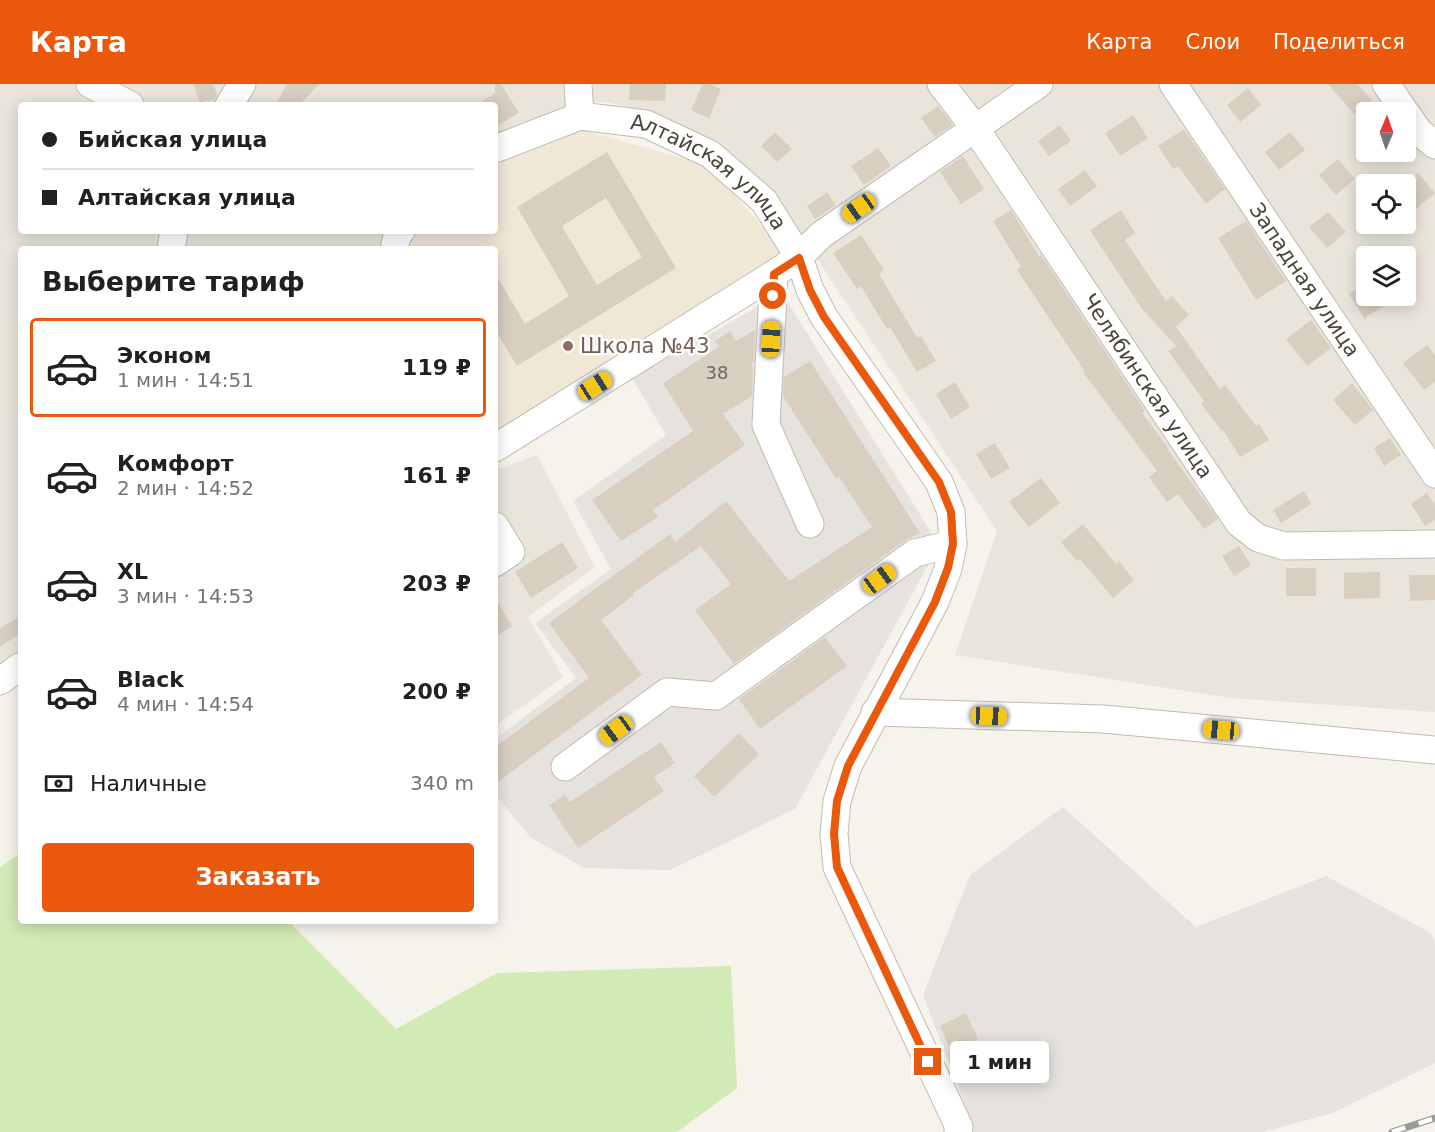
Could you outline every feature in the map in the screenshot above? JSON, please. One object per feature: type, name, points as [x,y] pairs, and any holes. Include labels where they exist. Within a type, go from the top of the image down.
[{"type":"street","points":[[90,84],[124,102]]},
{"type":"street","points":[[231,102],[242,84]]},
{"type":"street","points":[[578,84],[580,116]]},
{"type":"street","name":"Челябинская улица","points":[[941,84],[975,128],[1239,523],[1258,538],[1284,546],[1435,544]]},
{"type":"street","points":[[498,446],[799,258],[821,235],[1039,84]]},
{"type":"street","name":"Западная улица","points":[[1173,84],[1435,474]]},
{"type":"street","points":[[1386,84],[1398,102]]},
{"type":"street","name":"Алтайская улица","points":[[498,148],[580,116],[646,124],[710,154],[764,201],[799,258],[810,290],[824,317],[939,482],[951,512],[953,544],[948,568],[935,602],[848,766],[837,801],[834,834],[837,867],[959,1127],[958,1132]]},
{"type":"street","points":[[1416,128],[1435,145]]},
{"type":"street","points":[[774,274],[766,425],[810,524]]},
{"type":"street","points":[[498,531],[511,552],[498,561]]},
{"type":"street","points":[[565,767],[667,692],[716,696],[915,553],[953,544]]},
{"type":"street","points":[[875,712],[1103,719],[1435,750]]},
{"type":"shaded area","points":[[0,84],[1435,84],[1435,712],[1231,698],[955,655],[997,531],[773,192],[648,113],[611,103],[585,101],[498,137],[498,102],[18,102],[18,234],[392,234],[386,246],[18,246],[18,679],[0,690]]},
{"type":"shaded area","name":"Школа №43","points":[[571,127],[708,165],[787,255],[498,435],[498,246],[400,246],[410,234],[498,234],[498,155]]},
{"type":"shaded area","points":[[782,293],[939,545],[795,809],[670,870],[584,868],[530,837],[498,798],[498,737],[576,678],[535,623],[611,569],[573,501],[666,435],[632,378]]},
{"type":"shaded area","points":[[537,455],[595,567],[528,617],[563,677],[498,724],[498,469]]},
{"type":"shaded area","points":[[1063,807],[1196,927],[1326,876],[1431,933],[1435,942],[1435,1063],[1333,1113],[1263,1132],[971,1132],[971,1121],[923,995],[970,875]]},
{"type":"green space","points":[[18,855],[18,924],[291,924],[396,1029],[497,973],[731,966],[737,1088],[677,1132],[0,1132],[0,867]]},
{"type":"building","points":[[193,84],[213,84],[217,94],[215,99],[200,102]]},
{"type":"building","points":[[287,84],[319,84],[302,102],[277,102]]},
{"type":"building","points":[[495,84],[501,84],[519,113],[498,125],[498,102],[481,102],[495,93]]},
{"type":"building","points":[[630,84],[666,84],[665,101],[629,100]]},
{"type":"building","points":[[703,84],[710,84],[721,89],[709,118],[691,110]]},
{"type":"building","points":[[1328,84],[1357,84],[1372,100],[1356,102],[1354,114]]},
{"type":"building","points":[[1248,88],[1261,105],[1240,122],[1227,105]]},
{"type":"building","points":[[938,106],[953,125],[935,137],[921,118]]},
{"type":"building","points":[[1133,115],[1148,138],[1120,156],[1105,133]]},
{"type":"building","points":[[1060,125],[1071,141],[1049,156],[1038,141]]},
{"type":"building","points":[[1184,129],[1225,189],[1206,204],[1178,166],[1173,169],[1158,146]]},
{"type":"building","points":[[775,132],[792,149],[777,162],[761,146]]},
{"type":"building","points":[[1290,132],[1305,150],[1279,170],[1265,152]]},
{"type":"building","points":[[878,148],[891,166],[864,185],[851,166]]},
{"type":"building","points":[[607,152],[676,268],[517,366],[498,335],[498,278],[525,324],[569,296],[517,207]],"holes":[[[606,198],[642,257],[597,285],[562,226]]]},
{"type":"building","points":[[963,156],[984,189],[961,204],[940,172]]},
{"type":"building","points":[[1338,159],[1355,179],[1336,195],[1319,175]]},
{"type":"building","points":[[1085,170],[1097,186],[1070,206],[1058,189]]},
{"type":"building","points":[[1418,173],[1435,193],[1416,209],[1416,175]]},
{"type":"building","points":[[827,192],[836,205],[815,219],[807,206]]},
{"type":"building","points":[[1011,210],[1039,256],[1041,255],[1145,411],[1142,413],[1218,519],[1204,529],[1178,494],[1167,502],[1149,477],[1157,471],[1083,372],[1084,370],[1017,270],[1021,267],[993,221]]},
{"type":"building","points":[[1121,210],[1135,233],[1125,240],[1166,301],[1172,296],[1189,315],[1176,327],[1220,389],[1225,385],[1256,426],[1259,424],[1269,440],[1240,457],[1223,430],[1201,404],[1204,401],[1168,351],[1176,346],[1142,309],[1090,230]]},
{"type":"building","points":[[1328,212],[1346,232],[1327,248],[1309,227]]},
{"type":"building","points":[[1246,221],[1286,281],[1256,300],[1218,238]]},
{"type":"building","points":[[861,235],[884,270],[879,274],[917,338],[921,336],[936,361],[917,372],[890,327],[887,329],[861,286],[857,289],[833,253]]},
{"type":"building","points":[[1356,289],[1356,305],[1349,294]]},
{"type":"building","points":[[1357,306],[1384,306],[1366,317],[1366,321]]},
{"type":"building","points":[[1311,320],[1331,348],[1307,366],[1286,339]]},
{"type":"building","points":[[755,330],[754,362],[751,364],[753,368],[752,396],[723,414],[745,445],[653,510],[658,517],[621,541],[592,500],[693,431],[663,383],[719,347],[715,341],[730,331],[736,341]]},
{"type":"building","points":[[1427,345],[1435,355],[1435,382],[1424,390],[1403,363]]},
{"type":"building","points":[[810,361],[920,533],[906,540],[734,664],[695,610],[731,584],[701,546],[633,593],[634,595],[601,620],[642,675],[498,782],[498,745],[589,678],[549,623],[670,534],[675,542],[726,501],[789,581],[872,527],[839,477],[836,479],[783,396],[784,377]]},
{"type":"building","points":[[955,382],[970,407],[951,419],[936,394]]},
{"type":"building","points":[[1352,383],[1373,410],[1355,425],[1333,400]]},
{"type":"building","points":[[1390,438],[1401,455],[1384,466],[1374,448]]},
{"type":"building","points":[[995,443],[1010,468],[991,479],[976,454]]},
{"type":"building","points":[[1041,478],[1060,503],[1029,527],[1009,502]]},
{"type":"building","points":[[1304,491],[1311,504],[1281,523],[1273,510]]},
{"type":"building","points":[[1427,493],[1435,505],[1435,520],[1425,526],[1411,504]]},
{"type":"building","points":[[1083,524],[1116,564],[1119,561],[1134,580],[1113,598],[1080,559],[1077,561],[1061,542]]},
{"type":"building","points":[[562,542],[578,568],[531,598],[515,572]]},
{"type":"building","points":[[1239,546],[1251,565],[1234,576],[1222,556]]},
{"type":"building","points":[[1286,568],[1316,568],[1316,596],[1286,596]]},
{"type":"building","points":[[1380,572],[1380,598],[1344,599],[1344,573]]},
{"type":"building","points":[[1409,575],[1435,575],[1435,600],[1410,601]]},
{"type":"building","points":[[498,602],[512,626],[498,635]]},
{"type":"building","points":[[18,618],[18,635],[0,647],[0,628]]},
{"type":"building","points":[[825,637],[847,666],[760,729],[739,699]]},
{"type":"building","points":[[739,733],[759,754],[714,797],[694,776]]},
{"type":"building","points":[[661,742],[675,763],[654,777],[664,791],[578,848],[549,805],[565,795],[570,802]]},
{"type":"building","points":[[966,1013],[978,1039],[951,1051],[940,1026]]},
{"type":"railway","points":[[1392,1132],[1435,1118]]},
{"type":"place","name":"Школа №43","points":[[568,346]]},
{"type":"route","points":[[773,296],[774,274],[799,258],[810,290],[824,317],[939,482],[951,512],[953,544],[948,568],[935,602],[848,766],[837,801],[834,834],[837,867],[928,1062]]}]
